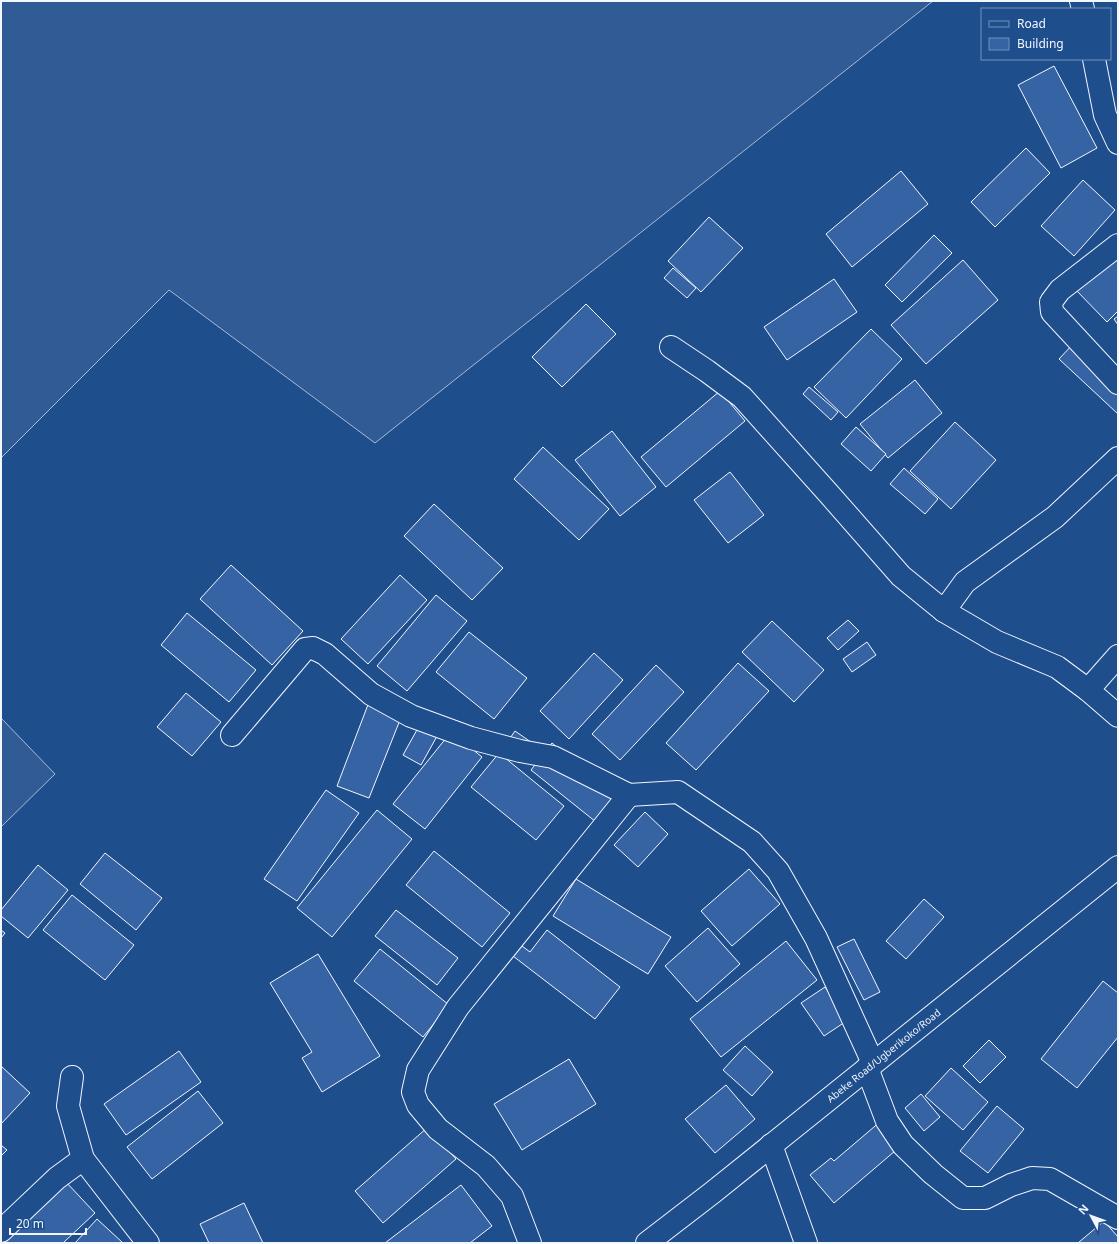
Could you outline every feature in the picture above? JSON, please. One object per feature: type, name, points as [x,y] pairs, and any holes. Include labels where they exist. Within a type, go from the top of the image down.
[{"type":"street","points":[[1094,60],[1105,115],[1118,143]]},
{"type":"street","points":[[1118,245],[1060,290],[1051,302],[1052,312],[1118,383]]},
{"type":"street","points":[[671,347],[742,397],[830,494],[901,576],[944,611],[997,642],[1056,667],[1088,690],[1118,716]]},
{"type":"street","points":[[944,611],[966,582],[1055,517],[1118,458]]},
{"type":"street","points":[[232,735],[305,649],[313,648],[325,654],[371,694],[411,716],[472,738],[520,751],[553,757],[629,795],[678,792],[752,842],[778,871],[816,938],[870,1066],[887,1121],[903,1145],[933,1174],[963,1198],[984,1198],[1012,1185],[1032,1178],[1050,1179],[1118,1218]]},
{"type":"street","points":[[1088,690],[1118,656]]},
{"type":"street","points":[[530,1243],[512,1196],[486,1166],[438,1129],[418,1106],[413,1092],[418,1070],[458,1007],[629,795]]},
{"type":"street","name":"Abeke Road/Ugberikoko/Road","points":[[647,1243],[1118,866]]},
{"type":"street","points":[[72,1077],[68,1106],[82,1159],[148,1243]]},
{"type":"street","points":[[771,1145],[806,1243]]},
{"type":"street","points":[[1,1231],[57,1178],[82,1159]]},
{"type":"shaded area","points":[[1,1],[933,1],[375,443],[169,290],[1,458]]},
{"type":"shaded area","points":[[1,718],[55,774],[1,827]]},
{"type":"building","points":[[1054,66],[1097,148],[1061,168],[1018,85]]},
{"type":"building","points":[[1026,148],[1050,173],[995,227],[971,202]]},
{"type":"building","points":[[901,171],[928,204],[852,267],[826,234]]},
{"type":"building","points":[[1083,180],[1115,210],[1074,256],[1041,226]]},
{"type":"building","points":[[709,217],[743,248],[701,292],[668,261]]},
{"type":"building","points":[[934,235],[952,253],[902,302],[885,285]]},
{"type":"building","points":[[1118,245],[1118,311],[1107,322],[1074,288]]},
{"type":"building","points":[[963,260],[998,300],[926,364],[891,325]]},
{"type":"building","points":[[673,268],[696,288],[687,298],[664,278]]},
{"type":"building","points":[[834,279],[857,312],[787,360],[764,327]]},
{"type":"building","points":[[586,304],[616,334],[562,387],[532,357]]},
{"type":"building","points":[[1118,316],[1118,325],[1114,319]]},
{"type":"building","points":[[871,329],[902,359],[846,418],[814,387]]},
{"type":"building","points":[[1074,343],[1118,385],[1118,414],[1059,359]]},
{"type":"building","points":[[915,380],[942,413],[888,458],[860,424]]},
{"type":"building","points":[[809,387],[838,412],[831,420],[803,394]]},
{"type":"building","points":[[720,391],[745,421],[666,487],[641,457]]},
{"type":"building","points":[[955,422],[996,460],[951,509],[910,471]]},
{"type":"building","points":[[856,427],[886,454],[871,471],[841,444]]},
{"type":"building","points":[[612,431],[656,487],[620,516],[575,460]]},
{"type":"building","points":[[543,447],[609,509],[579,540],[514,479]]},
{"type":"building","points":[[904,468],[938,499],[925,514],[890,484]]},
{"type":"building","points":[[730,472],[764,515],[728,543],[694,500]]},
{"type":"building","points":[[434,504],[503,568],[472,600],[404,536]]},
{"type":"building","points":[[231,565],[303,631],[272,665],[200,599]]},
{"type":"building","points":[[400,575],[427,600],[368,664],[341,639]]},
{"type":"building","points":[[436,595],[467,621],[407,691],[377,666]]},
{"type":"building","points":[[187,613],[256,670],[229,702],[161,645]]},
{"type":"building","points":[[848,620],[859,631],[838,650],[827,638]]},
{"type":"building","points":[[772,621],[824,670],[794,702],[742,652]]},
{"type":"building","points":[[469,632],[527,678],[494,719],[436,672]]},
{"type":"building","points":[[867,642],[876,655],[852,672],[843,659]]},
{"type":"building","points":[[594,653],[623,680],[569,739],[540,711]]},
{"type":"building","points":[[738,663],[769,691],[696,770],[666,743]]},
{"type":"building","points":[[656,665],[684,692],[620,760],[592,734]]},
{"type":"building","points":[[186,693],[221,722],[192,756],[157,727]]},
{"type":"building","points":[[369,702],[402,715],[369,798],[337,786]]},
{"type":"building","points":[[423,719],[441,729],[421,765],[403,755]]},
{"type":"building","points":[[515,731],[538,747],[506,744]]},
{"type":"building","points":[[451,732],[482,757],[425,829],[393,804]]},
{"type":"building","points":[[552,743],[617,796],[596,822],[531,770]]},
{"type":"building","points":[[499,753],[564,806],[536,840],[471,787]]},
{"type":"building","points":[[326,790],[359,813],[297,901],[264,879]]},
{"type":"building","points":[[377,810],[412,839],[332,937],[297,908]]},
{"type":"building","points":[[645,812],[668,834],[638,867],[614,845]]},
{"type":"building","points":[[434,851],[510,913],[482,947],[406,885]]},
{"type":"building","points":[[105,853],[162,898],[136,930],[80,884]]},
{"type":"building","points":[[38,865],[68,890],[28,938],[1,916],[1,910]]},
{"type":"building","points":[[749,869],[780,904],[732,946],[701,911]]},
{"type":"building","points":[[576,879],[671,937],[648,974],[553,916]]},
{"type":"building","points":[[72,895],[134,945],[105,980],[43,930]]},
{"type":"building","points":[[924,899],[944,917],[906,959],[886,941]]},
{"type":"building","points":[[396,910],[458,958],[437,985],[375,936]]},
{"type":"building","points":[[708,928],[740,964],[697,1002],[665,966]]},
{"type":"building","points":[[1,930],[5,933],[1,938]]},
{"type":"building","points":[[547,930],[620,987],[595,1019],[513,956],[522,946],[530,952]]},
{"type":"building","points":[[854,939],[880,992],[864,1000],[837,947]]},
{"type":"building","points":[[786,941],[817,980],[721,1057],[690,1019]]},
{"type":"building","points":[[380,949],[449,1005],[423,1037],[354,981]]},
{"type":"building","points":[[318,954],[380,1056],[322,1092],[302,1058],[312,1052],[270,983]]},
{"type":"building","points":[[1103,981],[1118,993],[1118,1037],[1077,1088],[1041,1059]]},
{"type":"building","points":[[825,987],[848,1020],[824,1036],[801,1003]]},
{"type":"building","points":[[989,1040],[1006,1057],[980,1083],[963,1066]]},
{"type":"building","points":[[745,1046],[773,1072],[752,1096],[723,1070]]},
{"type":"building","points":[[179,1051],[201,1082],[126,1135],[104,1104]]},
{"type":"building","points":[[569,1059],[596,1104],[522,1150],[494,1104]]},
{"type":"building","points":[[1,1066],[30,1093],[1,1124]]},
{"type":"building","points":[[951,1068],[988,1102],[963,1130],[925,1096]]},
{"type":"building","points":[[726,1085],[755,1119],[715,1153],[685,1119]]},
{"type":"building","points":[[198,1091],[223,1123],[152,1179],[127,1147]]},
{"type":"building","points":[[921,1094],[940,1117],[924,1131],[905,1108]]},
{"type":"building","points":[[997,1106],[1024,1129],[988,1173],[960,1151]]},
{"type":"building","points":[[881,1121],[902,1145],[834,1203],[810,1175],[831,1158],[834,1161]]},
{"type":"building","points":[[428,1127],[456,1159],[383,1223],[355,1191]]},
{"type":"building","points":[[1,1145],[7,1150],[1,1156]]},
{"type":"building","points":[[66,1182],[95,1213],[63,1243],[2,1242]]},
{"type":"building","points":[[461,1185],[492,1226],[470,1243],[385,1243]]},
{"type":"building","points":[[244,1203],[263,1243],[209,1243],[200,1224]]},
{"type":"building","points":[[97,1219],[123,1243],[75,1243]]},
{"type":"building","points":[[1104,1221],[1118,1237],[1118,1243],[1078,1243]]}]
